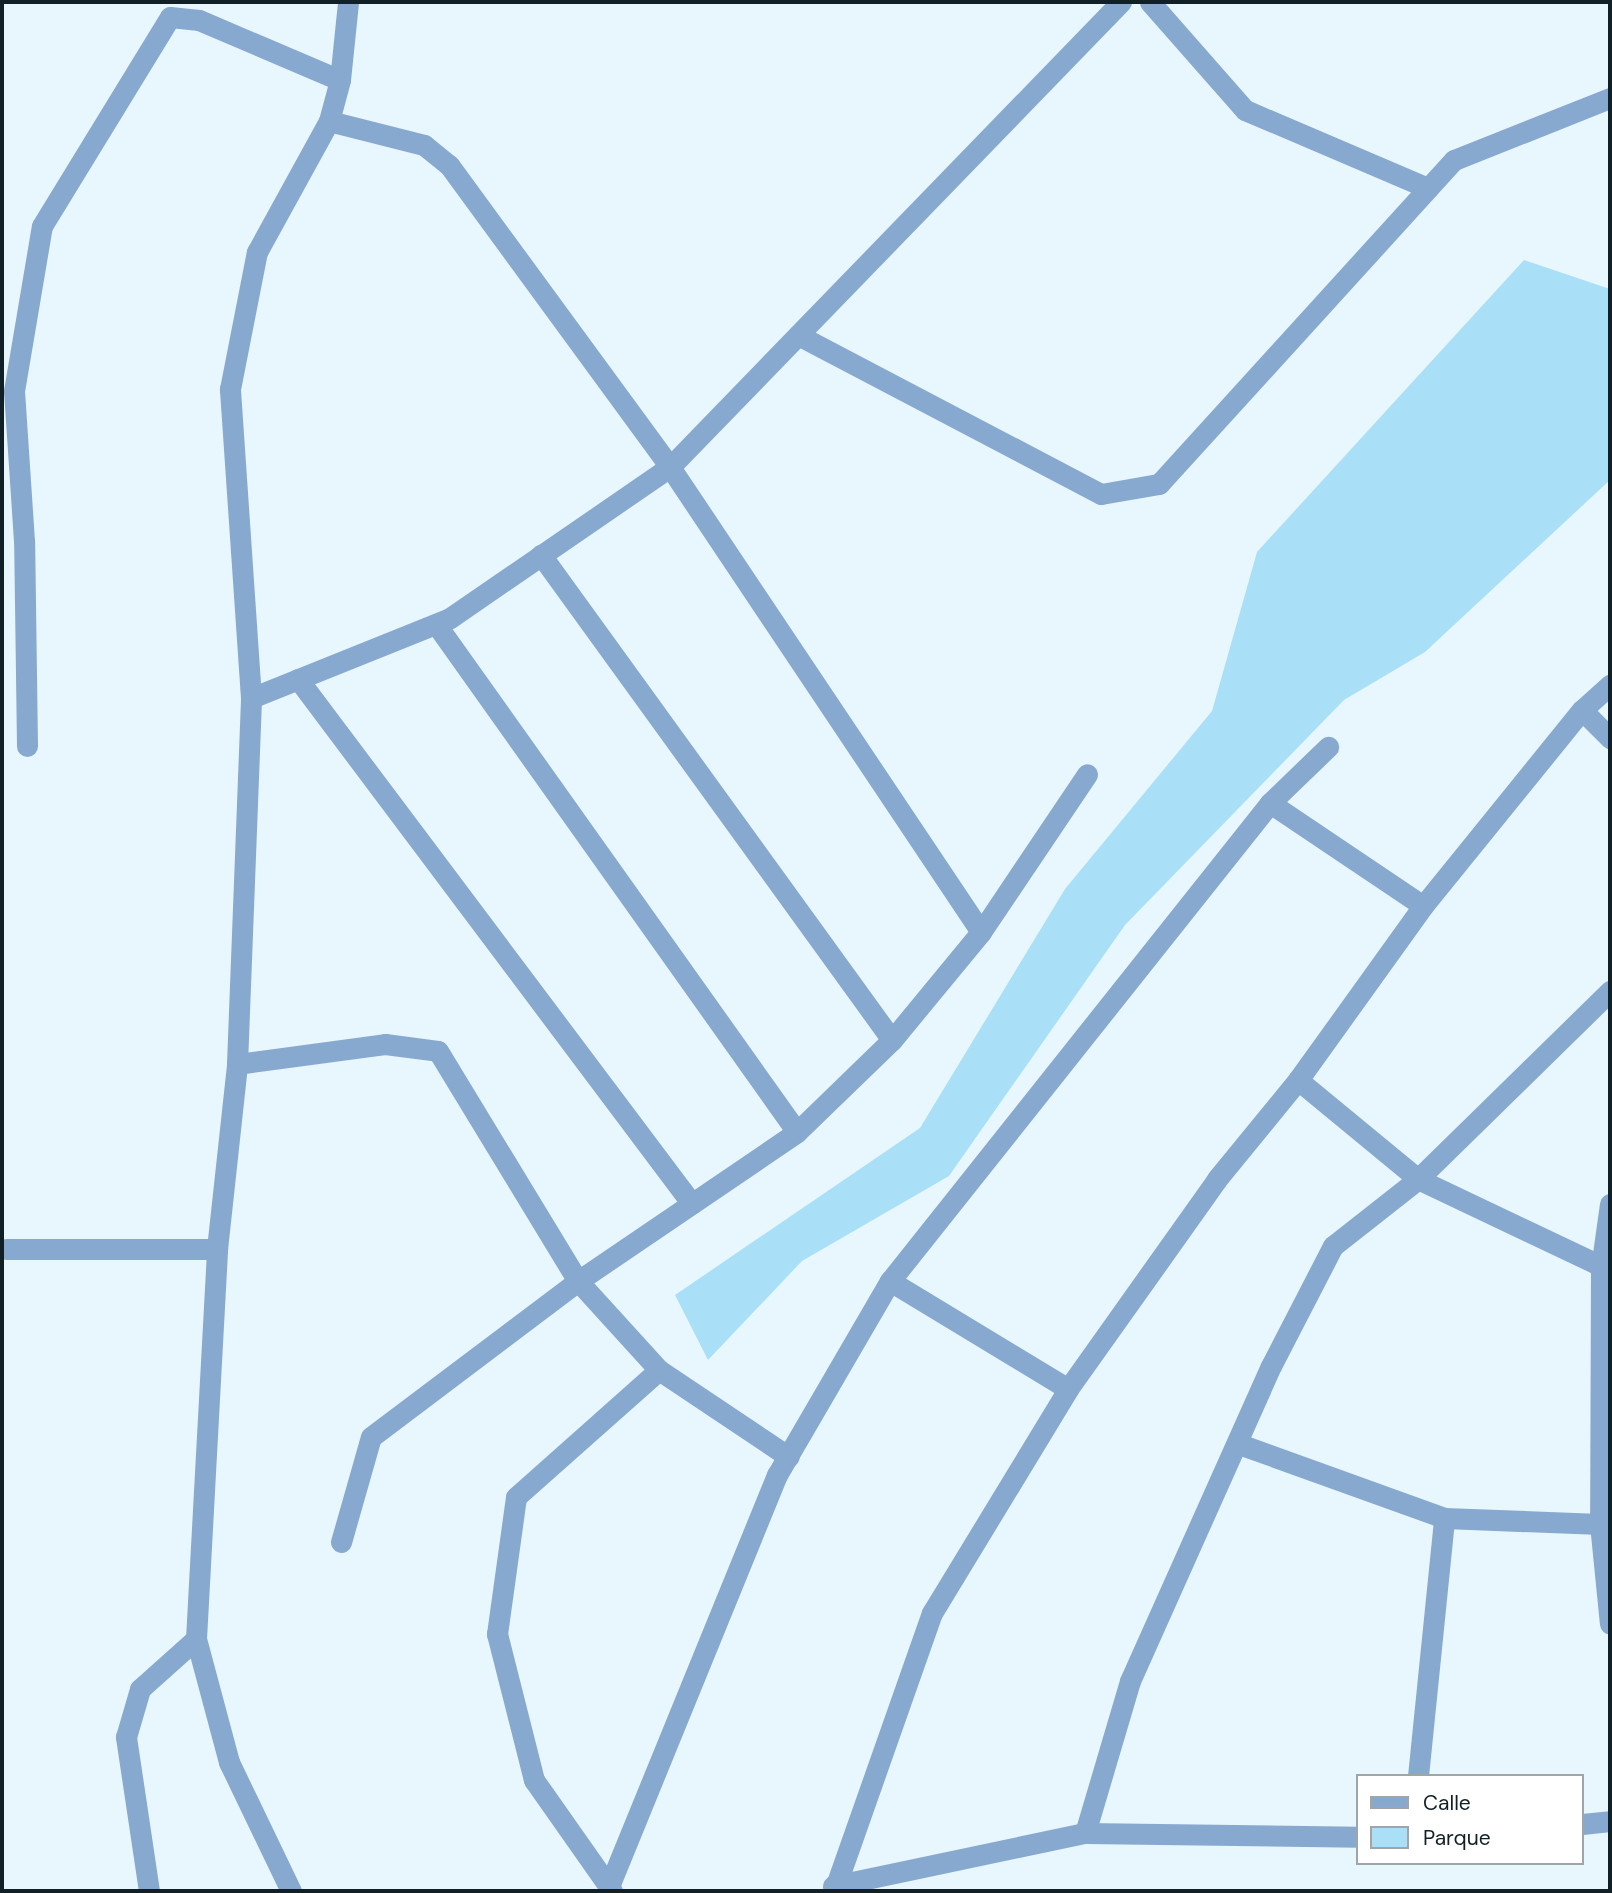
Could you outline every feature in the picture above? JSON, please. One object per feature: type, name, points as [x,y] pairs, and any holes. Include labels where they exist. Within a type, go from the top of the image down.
[{"type":"street","points":[[291,1891],[229,1762],[197,1639],[217,1249],[237,1064],[251,698],[230,389],[257,252],[329,121],[340,80],[348,2]]},
{"type":"street","points":[[251,698],[436,624],[670,467],[1121,2]]},
{"type":"street","points":[[1150,2],[1245,110],[1428,188]]},
{"type":"street","points":[[27,746],[24,541],[14,391],[42,226],[170,17],[199,20],[340,80]]},
{"type":"street","points":[[798,335],[1101,494],[1159,484],[1454,160],[1610,98]]},
{"type":"street","points":[[329,121],[424,145],[449,165],[670,467],[981,932]]},
{"type":"street","points":[[541,555],[892,1040]]},
{"type":"street","points":[[436,624],[797,1132]]},
{"type":"street","points":[[298,679],[692,1204]]},
{"type":"street","points":[[833,1889],[932,1613],[1068,1389],[1217,1179],[1298,1080],[1423,906],[1582,710],[1610,685]]},
{"type":"street","points":[[1582,710],[1610,738]]},
{"type":"street","points":[[611,1887],[777,1475],[890,1281],[1270,803],[1328,747]]},
{"type":"street","points":[[341,1542],[371,1437],[578,1281],[797,1132],[892,1040],[981,932],[1087,774]]},
{"type":"street","points":[[1270,803],[1423,906]]},
{"type":"street","points":[[1085,1833],[1130,1681],[1239,1444],[1271,1366],[1333,1246],[1418,1179],[1610,991]]},
{"type":"street","points":[[237,1064],[385,1044],[438,1051],[578,1281],[659,1370],[789,1457]]},
{"type":"street","points":[[1298,1080],[1418,1179],[1606,1269]]},
{"type":"street","points":[[1610,1204],[1600,1524],[1610,1624]]},
{"type":"street","points":[[6,1250],[217,1249]]},
{"type":"street","points":[[890,1281],[1068,1389]]},
{"type":"street","points":[[611,1887],[534,1780],[497,1634],[516,1497],[659,1370]]},
{"type":"street","points":[[1239,1444],[1444,1518],[1600,1524]]},
{"type":"street","points":[[1418,1774],[1444,1518]]},
{"type":"street","points":[[149,1891],[126,1737],[140,1689],[197,1639]]},
{"type":"street","points":[[1584,1824],[1610,1821]]},
{"type":"street","points":[[833,1889],[1085,1833],[1356,1838]]},
{"type":"green space","points":[[1524,260],[1610,289],[1610,480],[1425,652],[1344,700],[1125,925],[949,1176],[802,1261],[708,1360],[675,1295],[920,1128],[1065,889],[1212,711],[1257,552]]}]
